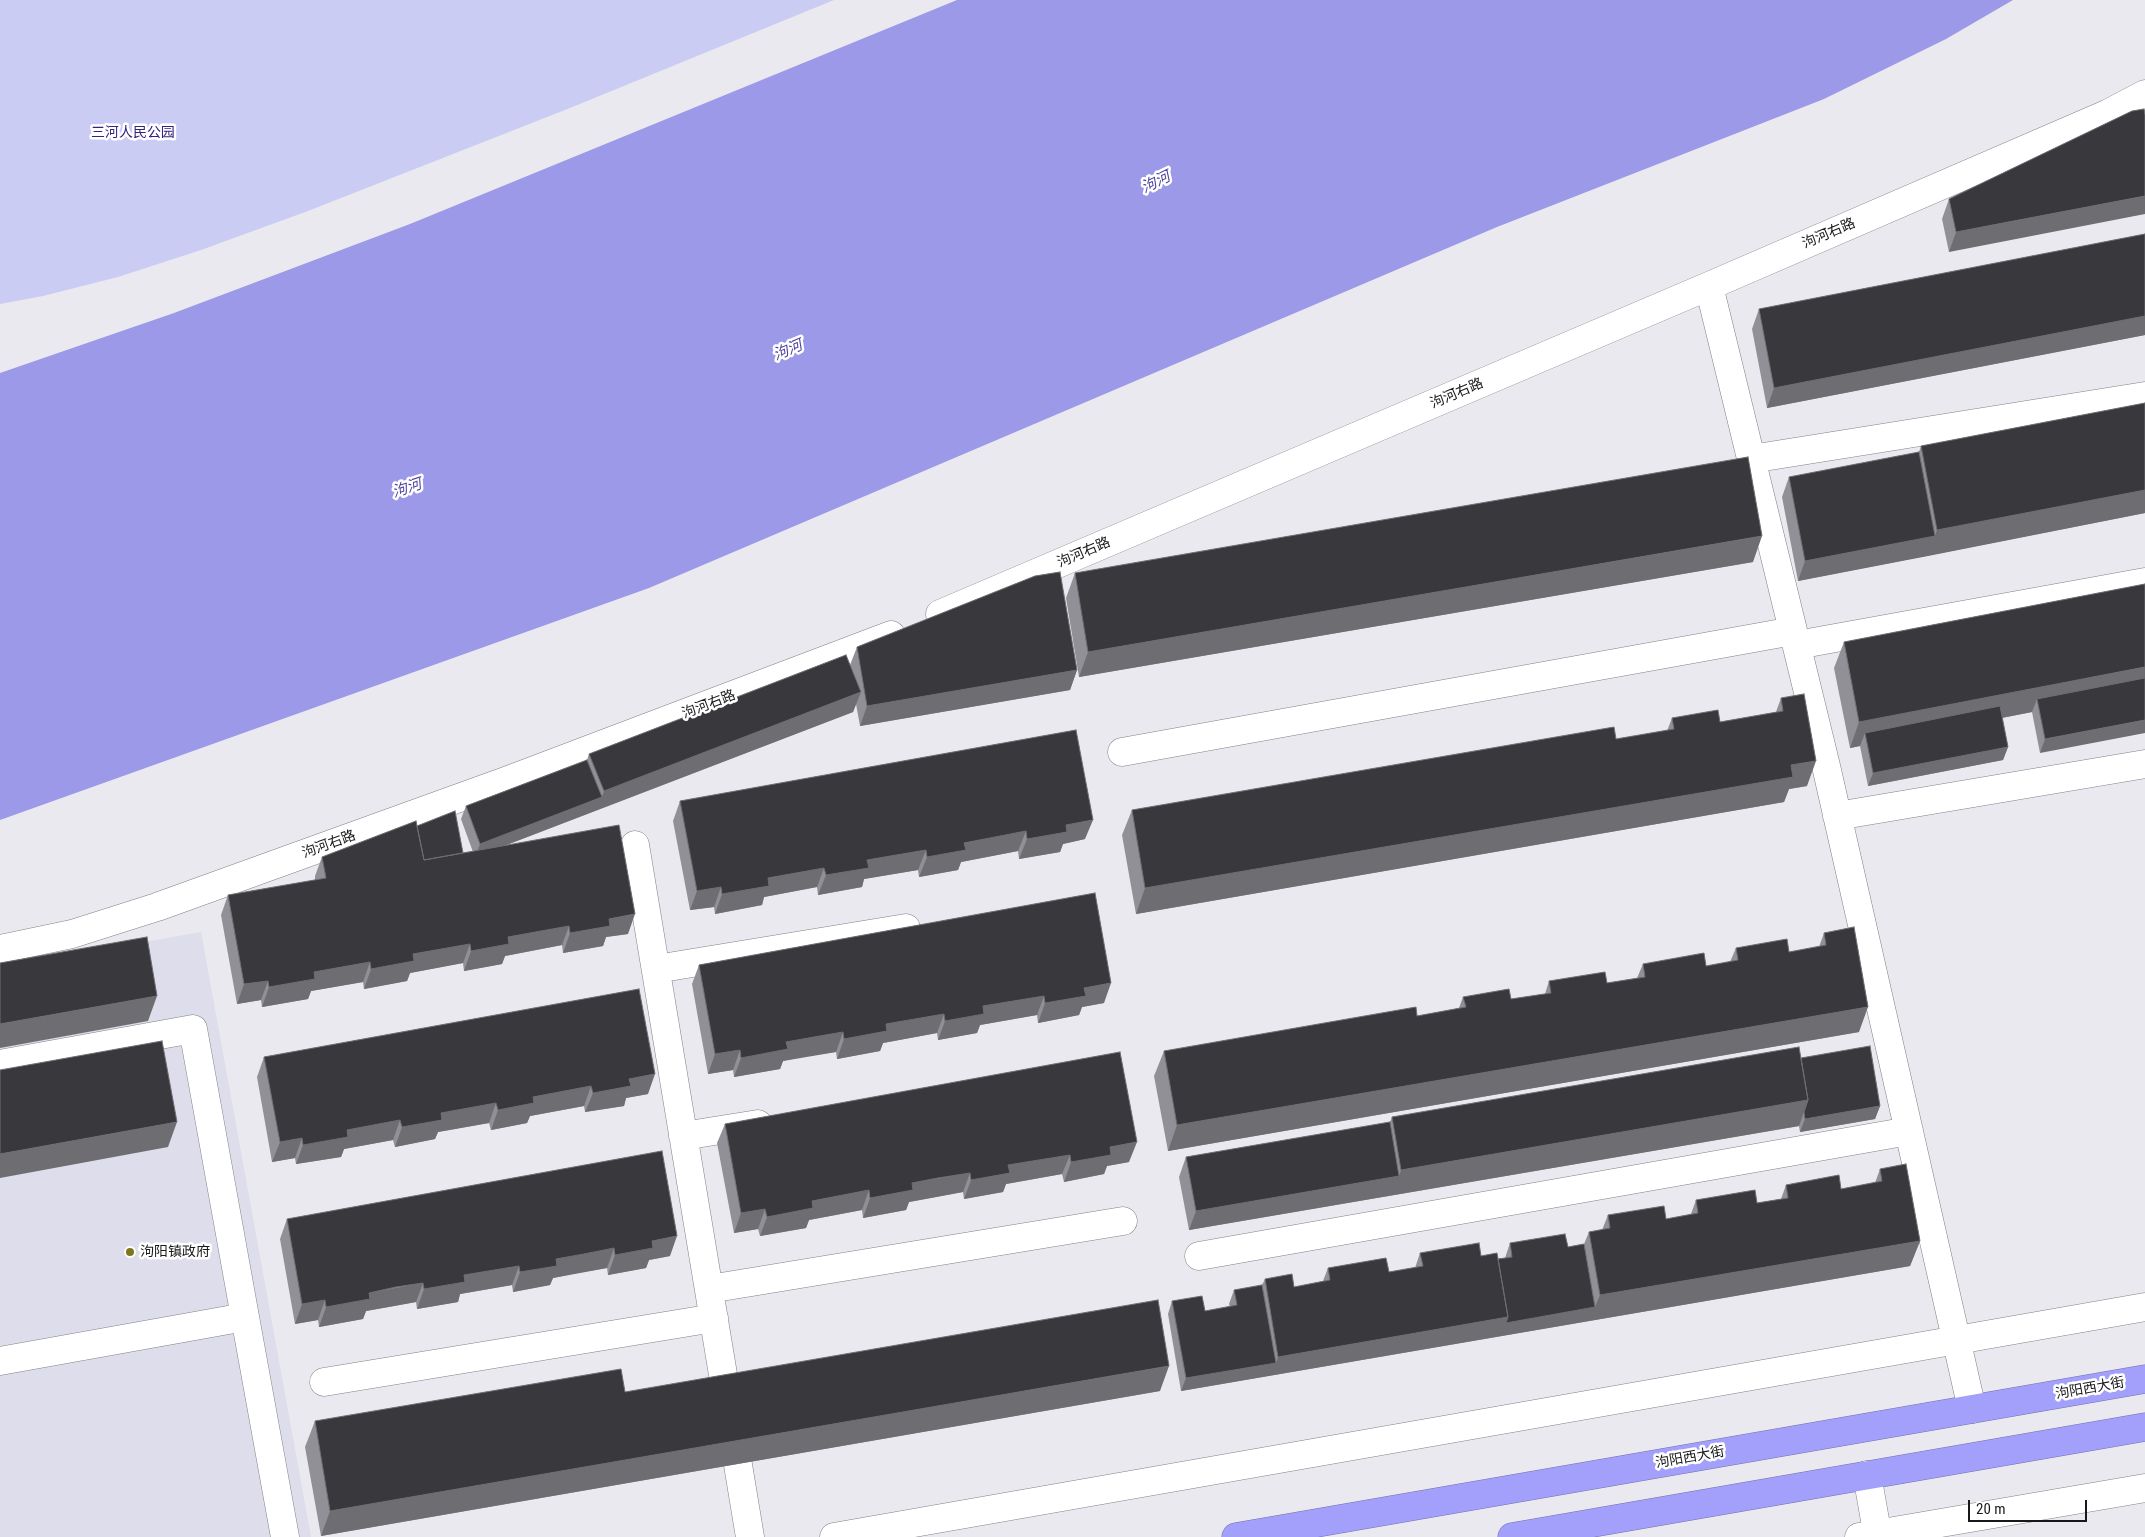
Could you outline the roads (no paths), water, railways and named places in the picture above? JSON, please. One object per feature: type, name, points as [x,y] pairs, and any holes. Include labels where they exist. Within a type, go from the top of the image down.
[{"type":"highway","name":"泃阳西大街","points":[[1236,1537],[2145,1379]]},
{"type":"highway","points":[[1512,1537],[2145,1427]]},
{"type":"street","name":"泃河右路","points":[[0,949],[72,934],[157,906],[506,781],[880,640],[1709,286],[2109,113],[2145,94]]},
{"type":"street","points":[[1709,286],[1837,816],[1972,1409]]},
{"type":"street","points":[[1751,459],[2145,396]]},
{"type":"street","points":[[1122,752],[1795,638],[2145,582]]},
{"type":"street","points":[[1837,816],[2145,764]]},
{"type":"street","points":[[635,844],[658,981],[679,1150],[709,1289],[750,1537]]},
{"type":"street","points":[[631,998],[658,981],[929,924]]},
{"type":"street","points":[[0,1064],[193,1029],[285,1537]]},
{"type":"street","points":[[679,1150],[782,1120]]},
{"type":"street","points":[[1199,1256],[1909,1131]]},
{"type":"street","points":[[709,1289],[1123,1221]]},
{"type":"street","points":[[834,1537],[2145,1307]]},
{"type":"street","points":[[0,1361],[245,1317]]},
{"type":"street","points":[[324,1382],[714,1318]]},
{"type":"street","points":[[1867,1475],[1871,1536],[2145,1488]]},
{"type":"water","name":"泃河","points":[[957,0],[2013,0],[1946,39],[1824,99],[1497,227],[649,588],[0,820],[0,373],[174,313],[410,224]]},
{"type":"place","name":"泃阳镇政府","points":[[130,1252]]},
{"type":"park label","name":"三河人民公园","points":[[133,133]]}]
